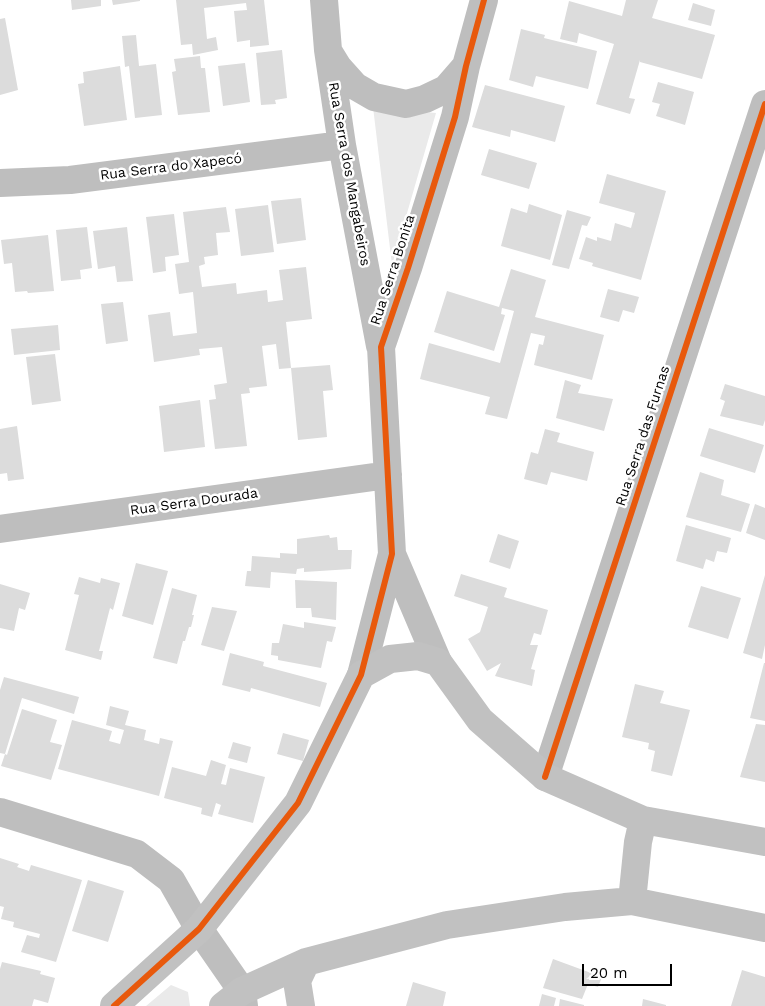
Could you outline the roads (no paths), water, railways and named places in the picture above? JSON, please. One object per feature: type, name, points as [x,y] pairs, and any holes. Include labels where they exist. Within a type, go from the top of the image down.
[{"type":"street","name":"Rua Serra dos Mangabeiros","points":[[324,0],[328,50],[342,145],[380,347]]},
{"type":"street","name":"Rua Serra Bonita","points":[[392,554],[380,347],[408,268],[452,126],[484,0]]},
{"type":"street","points":[[328,50],[338,67],[355,86],[374,97],[406,104],[446,89],[466,66]]},
{"type":"street","name":"Rua Serra das Furnas","points":[[545,777],[765,104]]},
{"type":"street","name":"Rua Serra do Xapecó","points":[[0,183],[70,180],[342,145]]},
{"type":"street","name":"Rua Serra Dourada","points":[[0,529],[388,475]]},
{"type":"street","points":[[392,554],[438,662],[480,720],[545,777],[643,820],[765,842]]},
{"type":"street","points":[[114,1006],[199,929],[298,804],[361,675],[392,554]]},
{"type":"street","points":[[361,675],[390,658],[418,656],[438,662]]},
{"type":"street","points":[[0,812],[138,854],[170,880],[199,929],[237,1001],[306,962],[447,925],[565,907],[632,901],[765,928]]},
{"type":"street","points":[[632,901],[637,849],[643,820]]},
{"type":"street","points":[[301,1006],[297,980],[306,962]]}]
